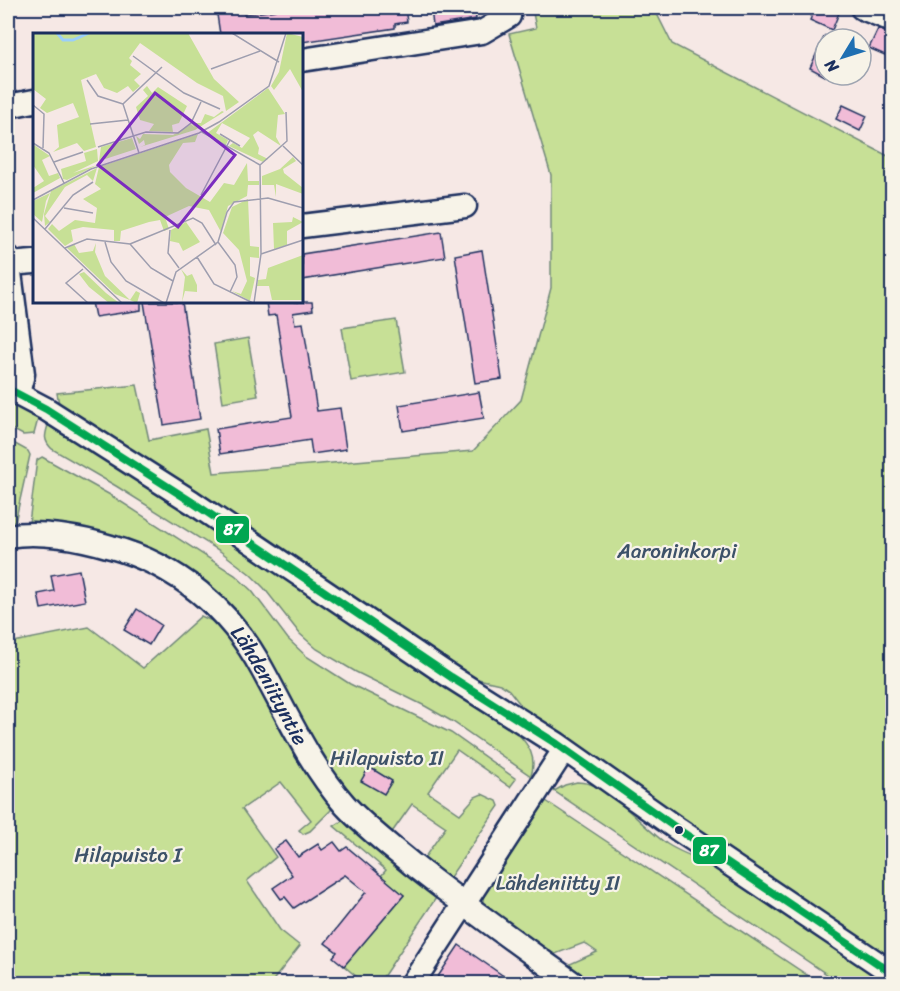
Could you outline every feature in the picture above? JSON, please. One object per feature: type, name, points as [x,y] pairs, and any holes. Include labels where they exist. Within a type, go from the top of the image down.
[{"type":"street","points":[[862,8],[892,20]]},
{"type":"street","points":[[303,60],[482,32],[509,16]]},
{"type":"street","points":[[8,106],[33,101]]},
{"type":"street","points":[[303,226],[465,206]]},
{"type":"street","points":[[33,262],[8,261],[22,374],[13,391],[192,502],[564,750],[892,973]]},
{"type":"street","name":"Lähdeniityntie","points":[[8,536],[19,534],[74,538],[99,543],[148,560],[192,585],[231,622],[247,644],[307,754],[345,806],[464,904],[574,984]]},
{"type":"street","points":[[412,984],[564,750]]},
{"type":"green space","name":"Aaroninkorpi","points":[[532,8],[654,8],[672,44],[892,158],[892,960],[540,722],[523,708],[509,690],[500,684],[469,677],[59,404],[57,393],[137,385],[149,440],[206,429],[214,473],[473,451],[521,400],[551,288],[551,175],[509,34],[536,28]]},
{"type":"green space","points":[[396,320],[405,372],[351,381],[342,328]]},
{"type":"green space","points":[[248,338],[258,396],[223,402],[214,344]]},
{"type":"green space","points":[[8,402],[38,419],[34,434],[23,435],[8,427]]},
{"type":"green space","points":[[48,425],[173,502],[516,732],[531,752],[533,769],[531,776],[453,722],[356,672],[317,649],[300,634],[264,588],[220,551],[52,449],[46,437]]},
{"type":"green space","points":[[8,440],[28,451],[30,455],[14,527],[8,526]]},
{"type":"green space","name":"Hilapuisto II","points":[[42,457],[112,496],[235,575],[252,591],[288,639],[306,656],[350,684],[451,733],[516,779],[510,787],[457,750],[428,792],[460,814],[475,797],[482,794],[497,801],[499,806],[448,880],[422,861],[446,827],[412,804],[390,835],[364,811],[329,771],[218,598],[29,523],[37,460]]},
{"type":"green space","name":"Hilapuisto I","points":[[201,616],[223,626],[235,642],[283,735],[302,766],[331,805],[331,810],[310,831],[303,834],[299,830],[311,820],[281,782],[242,809],[276,857],[247,881],[280,930],[300,946],[271,983],[8,984],[8,643],[89,627],[143,668]]},
{"type":"green space","points":[[577,782],[598,787],[618,801],[667,844],[713,864],[888,983],[840,983],[554,791]]},
{"type":"green space","name":"Lähdeniitty II","points":[[546,801],[819,983],[589,983],[567,968],[570,964],[597,952],[584,943],[550,956],[483,904],[483,896]]},
{"type":"green space","points":[[346,821],[436,898],[379,983],[364,983],[344,966],[404,895],[381,876],[386,870],[334,826]]},
{"type":"building","points":[[216,8],[243,8],[244,14],[276,10],[276,8],[405,8],[407,22],[395,24],[395,28],[303,42],[303,33],[220,33]]},
{"type":"building","points":[[431,8],[475,8],[476,19],[433,26]]},
{"type":"building","points":[[815,8],[841,8],[833,27],[825,27],[810,20]]},
{"type":"building","points":[[878,29],[892,35],[892,58],[873,50],[873,40]]},
{"type":"building","points":[[843,105],[867,116],[860,131],[836,119]]},
{"type":"building","points":[[441,232],[445,257],[303,280],[303,254]]},
{"type":"building","points":[[482,250],[502,379],[475,383],[455,255]]},
{"type":"building","points":[[312,302],[313,310],[293,313],[295,324],[303,323],[317,411],[340,408],[346,449],[312,454],[310,440],[220,454],[216,429],[292,417],[276,315],[268,316],[266,303]]},
{"type":"building","points":[[92,303],[141,303],[141,310],[95,317]]},
{"type":"building","points":[[144,303],[182,303],[200,419],[164,425]]},
{"type":"building","points":[[479,392],[484,418],[403,431],[399,405]]},
{"type":"building","points":[[79,570],[85,601],[41,609],[38,594],[54,591],[51,575]]},
{"type":"building","points":[[137,609],[161,625],[149,645],[124,630]]},
{"type":"building","points":[[369,767],[392,781],[384,794],[361,781]]},
{"type":"building","points":[[286,841],[298,857],[318,844],[322,850],[334,842],[341,851],[347,847],[404,895],[344,966],[333,957],[337,952],[325,943],[366,892],[345,875],[294,908],[285,897],[281,899],[273,888],[292,875],[274,849]]},
{"type":"building","points":[[459,945],[515,984],[433,984]]},
{"type":"transit line","name":"87","points":[[8,389],[46,409],[192,502],[451,677],[557,744],[679,830],[892,973]]}]
